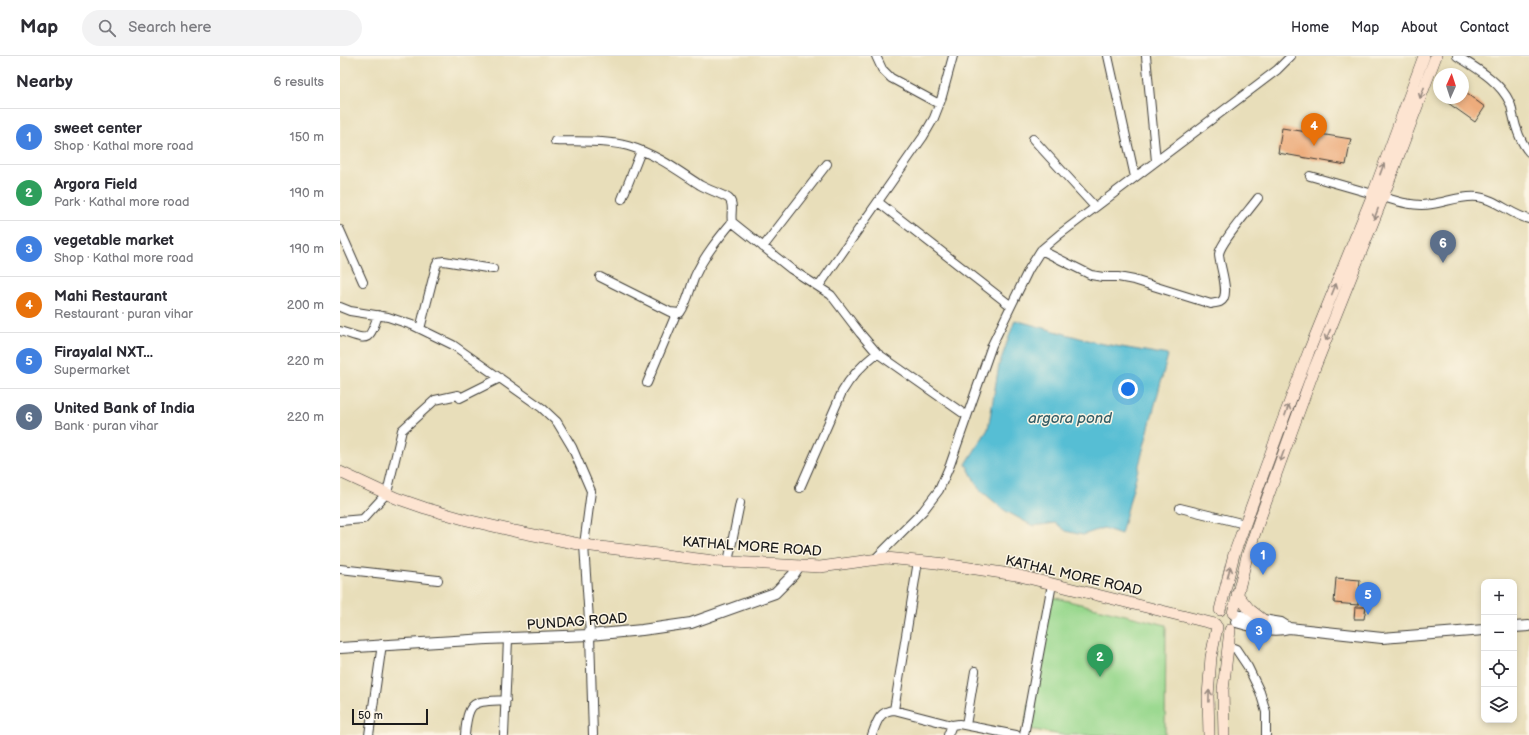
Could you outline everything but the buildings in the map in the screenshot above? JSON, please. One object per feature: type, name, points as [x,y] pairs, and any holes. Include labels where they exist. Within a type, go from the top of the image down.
[{"type":"main road","points":[[1224,735],[1223,690],[1228,646],[1237,594],[1247,556],[1378,195],[1424,56]]},
{"type":"main road","points":[[1209,735],[1208,696],[1211,657],[1216,626],[1214,618],[1220,610],[1234,554],[1309,351],[1378,195],[1436,56]]},
{"type":"main road","name":"KATHAL MORE ROAD","points":[[340,472],[387,494],[425,508],[514,532],[584,545],[728,562],[799,566],[820,567],[886,558],[918,561],[1016,575],[1216,626]]},
{"type":"main road","points":[[1237,594],[1249,609],[1262,619]]},
{"type":"main road","points":[[1220,610],[1229,610],[1233,620]]},
{"type":"main road","points":[[1216,626],[1221,630],[1233,620]]},
{"type":"street","points":[[876,56],[882,69],[891,78],[939,104]]},
{"type":"street","points":[[819,286],[923,138],[934,118],[954,56]]},
{"type":"street","points":[[1108,56],[1134,177]]},
{"type":"street","points":[[1146,56],[1156,161]]},
{"type":"street","points":[[874,560],[923,511],[938,490],[950,464],[992,345],[1029,269],[1041,250],[1134,177],[1277,70],[1291,56]]},
{"type":"street","points":[[1457,56],[1484,74],[1500,88],[1510,103],[1515,126],[1523,146],[1529,152]]},
{"type":"street","points":[[1033,138],[1095,207]]},
{"type":"street","points":[[555,141],[606,142],[627,146],[663,160],[702,186],[719,193],[730,200],[732,222],[704,258],[695,277],[684,308],[680,313],[676,314],[647,383]]},
{"type":"street","points":[[622,199],[641,151]]},
{"type":"street","points":[[763,247],[827,164]]},
{"type":"street","points":[[1310,176],[1403,203],[1418,205],[1431,204],[1463,197],[1478,197],[1529,219]]},
{"type":"street","points":[[1041,250],[1091,275],[1134,280],[1211,304],[1221,302],[1225,296],[1225,287],[1219,253],[1226,241],[1258,198]]},
{"type":"street","points":[[878,202],[1012,306]]},
{"type":"street","points":[[732,222],[791,269],[831,295],[877,353],[967,416]]},
{"type":"street","points":[[340,230],[363,282]]},
{"type":"street","points":[[420,329],[438,262],[444,261],[493,269]]},
{"type":"street","points":[[600,277],[676,314]]},
{"type":"street","points":[[340,307],[350,311],[378,315],[412,325],[454,345],[552,416],[572,447],[591,490],[584,545],[590,635],[593,735]]},
{"type":"street","points":[[340,331],[362,337],[369,336],[372,333],[378,315]]},
{"type":"street","points":[[800,488],[849,379],[863,364],[877,353]]},
{"type":"street","points":[[340,521],[363,518],[387,494],[402,430],[435,400],[459,397],[500,378]]},
{"type":"street","points":[[728,562],[740,503]]},
{"type":"street","points":[[1180,508],[1245,524]]},
{"type":"street","points":[[894,710],[918,561]]},
{"type":"street","name":"PUNDAG ROAD","points":[[340,648],[382,644],[590,635],[642,630],[698,621],[775,592],[793,575],[799,566]]},
{"type":"street","points":[[340,569],[438,580]]},
{"type":"street","points":[[1024,735],[1052,584]]},
{"type":"street","points":[[1233,620],[1262,619],[1281,623],[1289,628]]},
{"type":"street","points":[[1233,620],[1261,628],[1280,630],[1289,628],[1382,638],[1481,630]]},
{"type":"street","points":[[1517,627],[1529,626]]},
{"type":"street","points":[[504,735],[508,639]]},
{"type":"street","points":[[369,735],[382,644]]},
{"type":"street","points":[[1228,646],[1236,649],[1248,667],[1260,692],[1266,712],[1266,735]]},
{"type":"street","points":[[966,725],[975,671]]},
{"type":"street","points":[[465,735],[467,716],[473,705],[479,702],[506,700]]},
{"type":"street","points":[[872,735],[881,715],[888,711],[894,710],[952,725],[966,725],[1016,735]]},
{"type":"street","points":[[948,735],[952,725]]},
{"type":"green space","points":[[1052,597],[1166,625],[1165,735],[1062,735],[1024,728]]},
{"type":"water","name":"argora pond","points":[[1015,320],[1098,343],[1168,355],[1121,534],[1103,528],[1083,535],[1065,531],[1056,523],[1033,526],[1004,510],[979,489],[966,464],[988,429],[999,365]]},
{"type":"place","name":"Mahi Restaurant","points":[[1314,146]]},
{"type":"place","name":"United Bank of India","points":[[1443,263]]},
{"type":"place","name":"sweet center","points":[[1263,575]]},
{"type":"place","name":"Firayalal NXT...","points":[[1368,615]]},
{"type":"place","name":"vegetable market","points":[[1259,651]]},
{"type":"place","name":"Argora Field","points":[[1100,677]]}]
